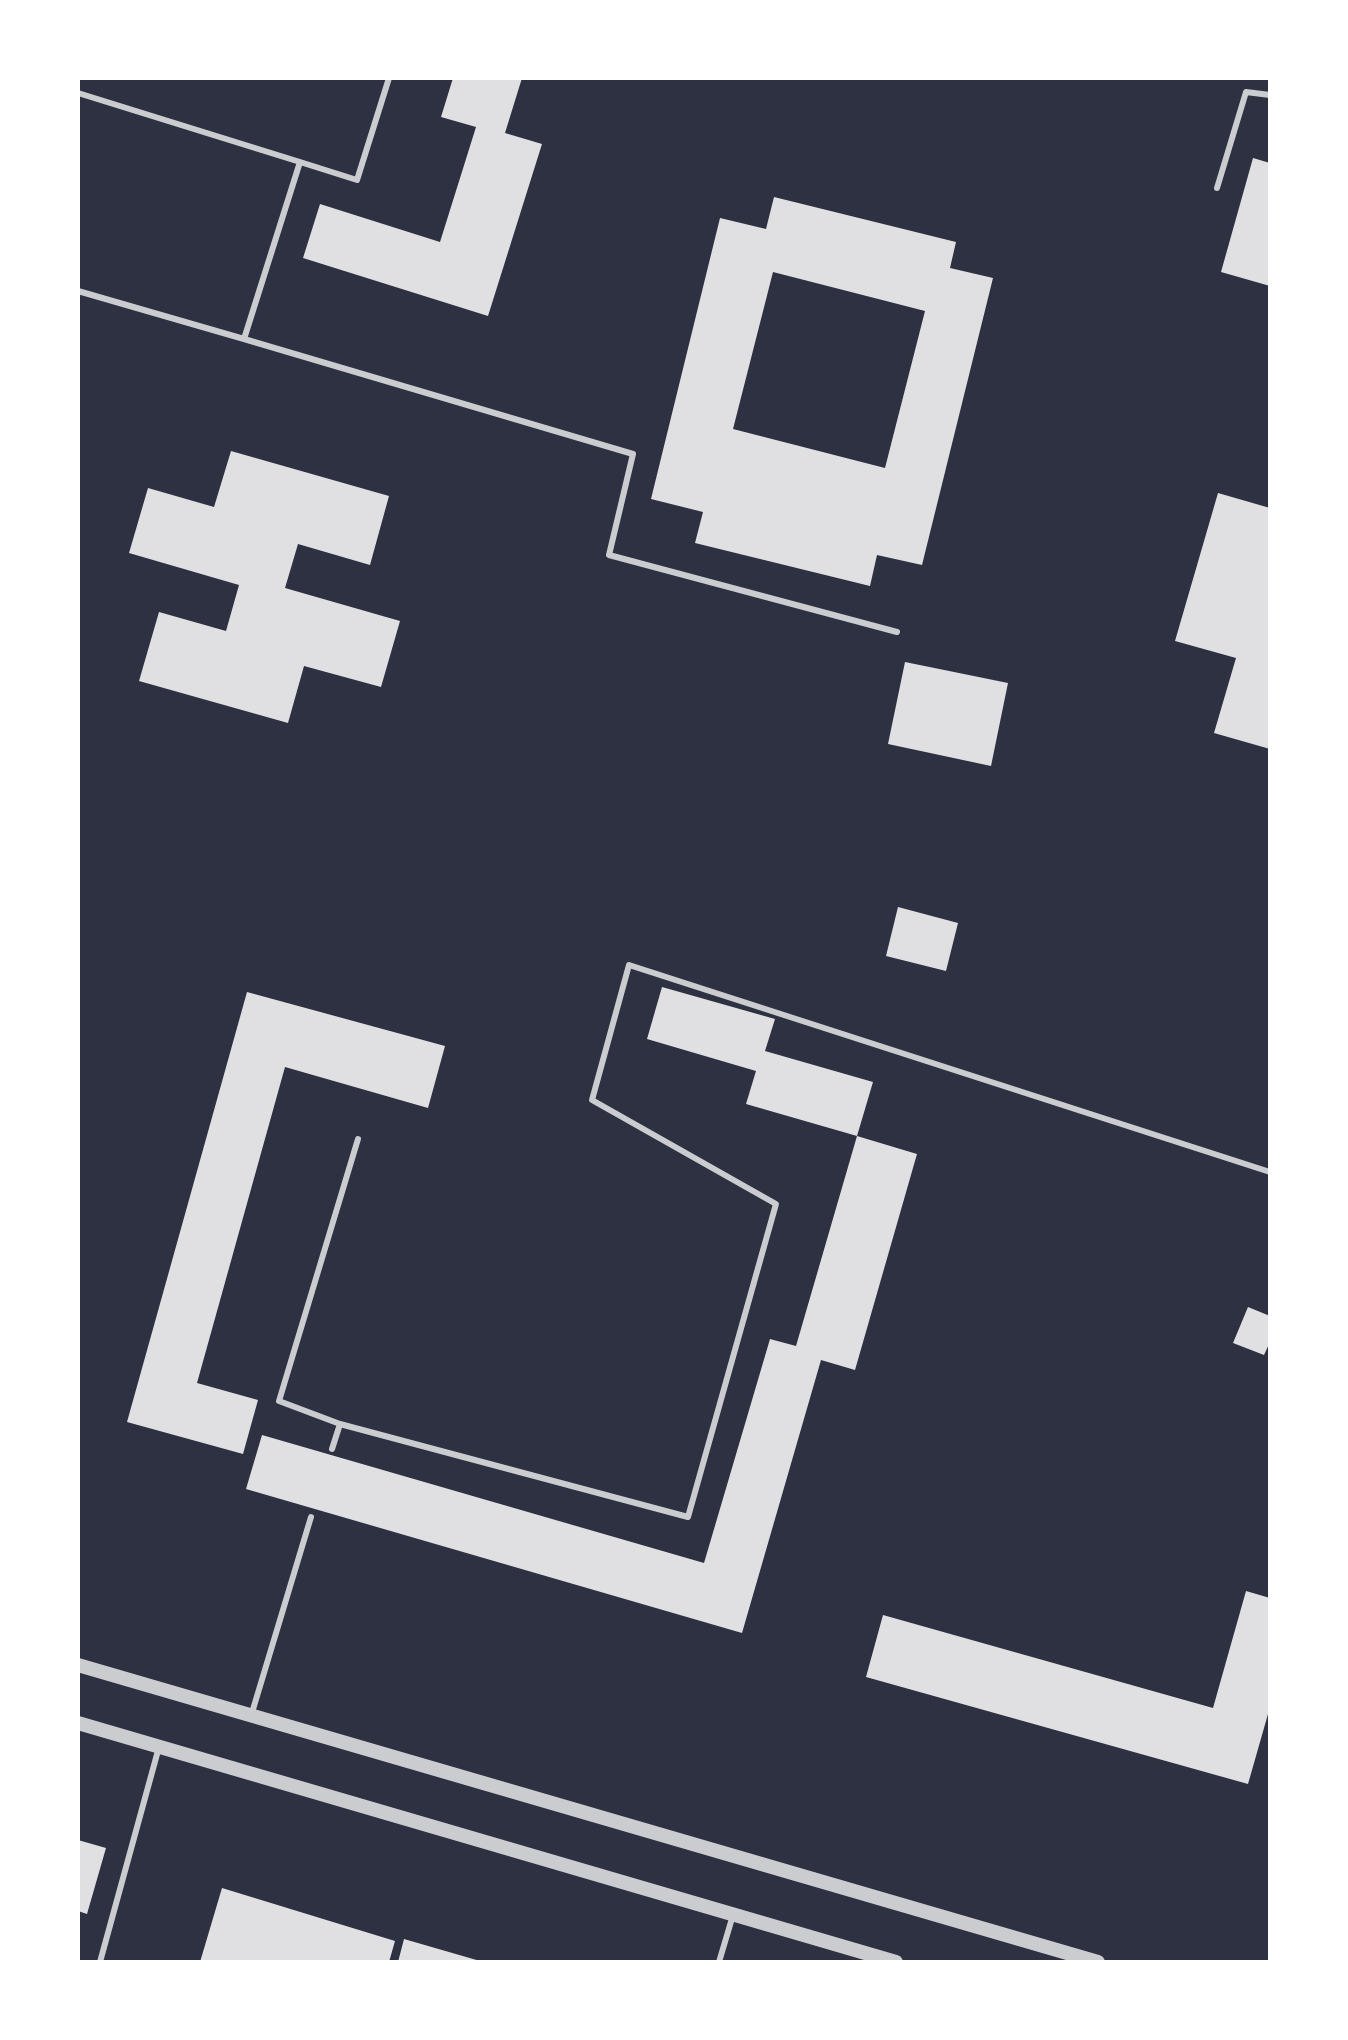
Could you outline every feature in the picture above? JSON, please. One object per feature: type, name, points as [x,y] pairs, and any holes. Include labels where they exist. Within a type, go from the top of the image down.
[{"type":"street","points":[[78,1665],[1098,1962]]},
{"type":"street","points":[[78,1723],[896,1962]]},
{"type":"lane","points":[[78,93],[357,180],[389,78]]},
{"type":"lane","points":[[1217,188],[1246,92],[1270,95]]},
{"type":"lane","points":[[244,339],[300,162]]},
{"type":"lane","points":[[78,291],[633,454],[609,555],[897,632]]},
{"type":"lane","points":[[358,1139],[279,1401],[340,1424],[688,1517],[776,1204],[592,1100],[629,965],[1270,1172]]},
{"type":"lane","points":[[332,1449],[340,1424]]},
{"type":"lane","points":[[251,1716],[311,1517]]},
{"type":"lane","points":[[100,1962],[159,1747]]},
{"type":"lane","points":[[719,1962],[733,1915]]},
{"type":"building","points":[[453,78],[522,78],[505,133],[542,144],[488,316],[303,258],[320,204],[440,242],[476,127],[441,117]]},
{"type":"building","points":[[1253,158],[1270,163],[1270,286],[1221,272]]},
{"type":"building","points":[[774,197],[956,242],[950,268],[993,278],[922,565],[877,555],[870,586],[695,543],[703,512],[651,499],[720,218],[766,229]],"holes":[[[773,272],[925,311],[885,468],[733,429]]]},
{"type":"building","points":[[231,451],[389,496],[370,565],[298,544],[285,588],[400,621],[381,687],[304,666],[288,723],[139,681],[159,612],[226,631],[239,585],[129,553],[148,488],[214,507]]},
{"type":"building","points":[[1218,493],[1270,508],[1270,749],[1214,733],[1236,658],[1175,641]]},
{"type":"building","points":[[905,662],[1008,683],[991,766],[888,744]]},
{"type":"building","points":[[898,907],[958,923],[946,971],[886,956]]},
{"type":"building","points":[[662,987],[775,1019],[765,1051],[873,1082],[857,1136],[746,1104],[756,1071],[647,1039]]},
{"type":"building","points":[[247,992],[445,1046],[428,1108],[285,1067],[197,1383],[258,1400],[243,1454],[127,1422]]},
{"type":"building","points":[[857,1136],[917,1154],[855,1370],[821,1360],[742,1633],[246,1489],[262,1435],[704,1563],[770,1339],[796,1346]]},
{"type":"building","points":[[1248,1307],[1270,1316],[1270,1342],[1264,1355],[1233,1343]]},
{"type":"building","points":[[1246,1591],[1270,1598],[1270,1707],[1248,1784],[866,1677],[883,1615],[1213,1708]]},
{"type":"building","points":[[78,1840],[106,1848],[87,1914],[78,1911]]},
{"type":"building","points":[[222,1888],[395,1941],[389,1962],[200,1962]]},
{"type":"building","points":[[404,1939],[480,1961],[480,1962],[398,1962]]}]
